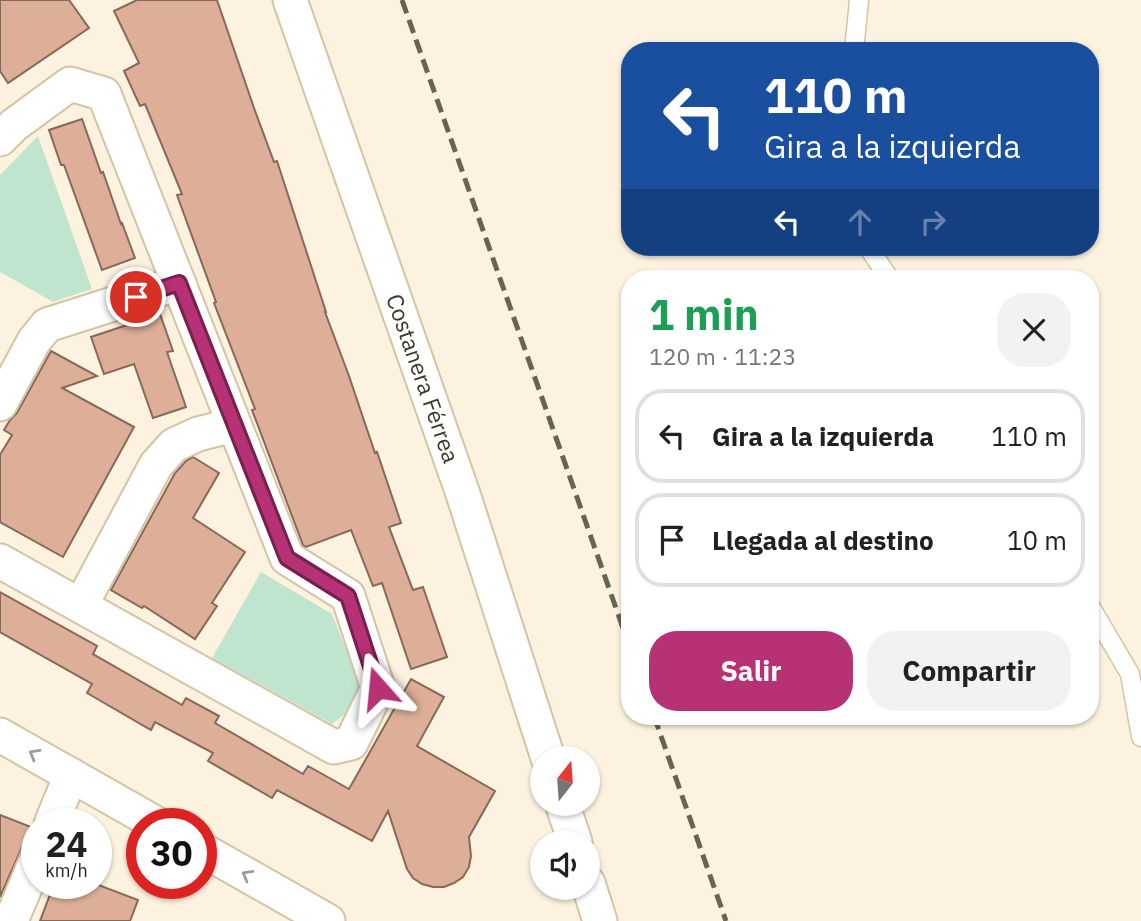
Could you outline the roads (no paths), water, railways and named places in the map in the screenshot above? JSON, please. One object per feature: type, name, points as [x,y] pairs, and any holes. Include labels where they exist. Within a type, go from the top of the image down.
[{"type":"street","name":"Costanera Férrea","points":[[290,0],[463,494],[544,746]]},
{"type":"street","points":[[0,139],[14,125],[70,84],[104,94],[287,558],[348,596],[378,688],[351,743],[334,747],[0,561]]},
{"type":"street","points":[[0,404],[34,341],[47,325],[179,283]]},
{"type":"street","points":[[81,606],[156,466],[174,445],[198,434],[234,425]]},
{"type":"street","points":[[0,735],[129,808]]},
{"type":"street","points":[[58,808],[71,775]]},
{"type":"street","points":[[217,861],[278,908],[328,921]]},
{"type":"street","points":[[11,921],[21,897]]},
{"type":"street","points":[[593,900],[600,921]]},
{"type":"lane","points":[[855,42],[859,0]]},
{"type":"lane","points":[[1099,621],[1130,674],[1141,737]]},
{"type":"railway","points":[[402,0],[621,622]]},
{"type":"railway","points":[[657,725],[726,921]]}]
